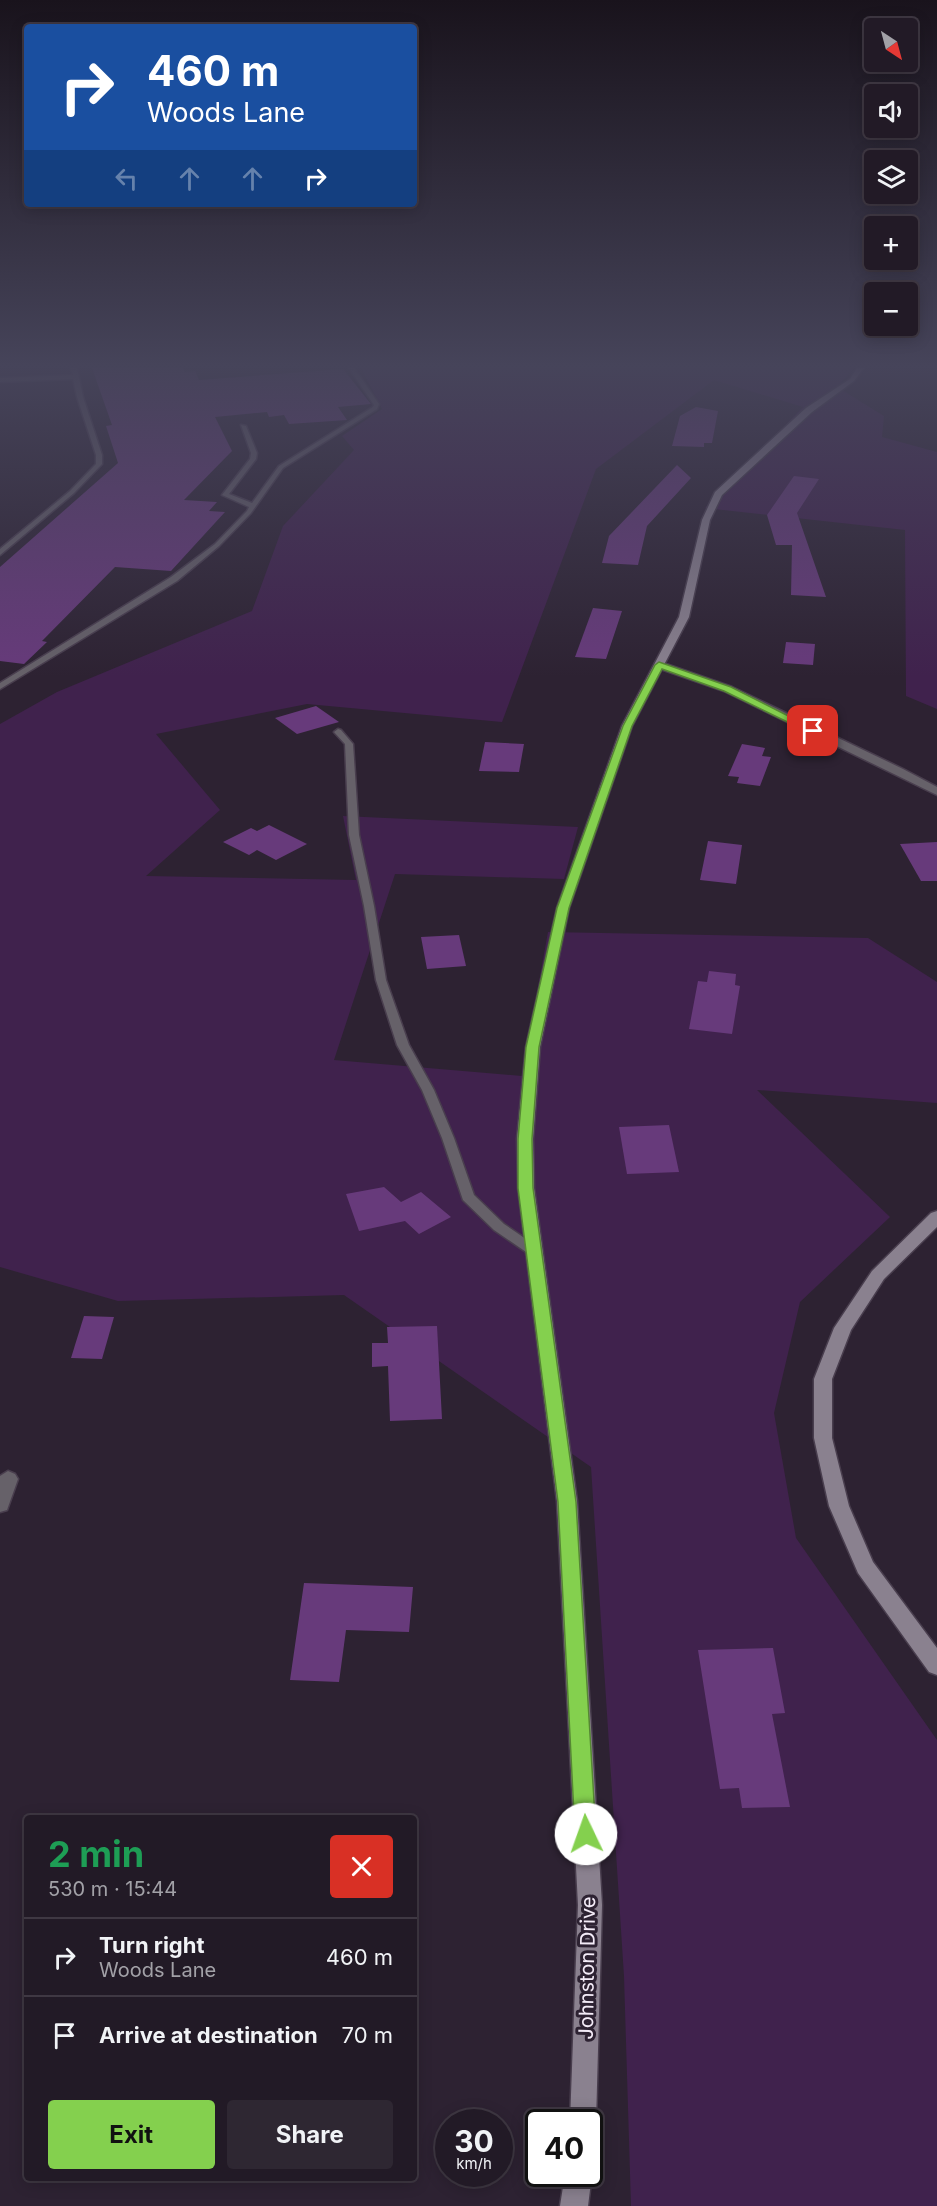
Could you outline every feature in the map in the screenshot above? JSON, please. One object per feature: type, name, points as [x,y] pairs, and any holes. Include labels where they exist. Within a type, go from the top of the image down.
[{"type":"street","name":"Johnston Drive","points":[[583,2109],[590,1905],[567,1502],[526,1188],[525,1149],[533,1047],[563,908],[627,726],[684,617],[706,520],[718,494],[743,471]]},
{"type":"street","points":[[659,665],[728,689],[899,771],[937,792]]},
{"type":"street","points":[[937,1217],[878,1275],[843,1328],[823,1379],[823,1437],[839,1506],[865,1567],[937,1665]]},
{"type":"street","points":[[0,1504],[8,1479]]},
{"type":"street","points":[[574,2206],[576,2187]]},
{"type":"lane","points":[[0,553],[92,471]]},
{"type":"lane","points":[[244,471],[225,495],[253,506]]},
{"type":"lane","points":[[0,687],[174,579],[217,545],[253,506],[277,471]]},
{"type":"lane","points":[[338,732],[348,744],[354,836],[369,906],[381,980],[403,1045],[436,1109],[468,1197],[499,1227],[534,1251]]},
{"type":"shaded area","points":[[334,471],[595,471],[502,722],[307,704],[156,734],[220,810],[146,876],[356,880],[343,816],[578,827],[564,879],[395,874],[334,1060],[522,1076],[548,932],[868,938],[937,982],[937,1103],[757,1090],[890,1217],[800,1302],[774,1413],[796,1538],[937,1740],[937,2206],[631,2206],[624,1976],[591,1467],[344,1295],[118,1301],[0,1267],[0,724],[57,692],[252,611],[283,526]]},
{"type":"shaded area","points":[[741,471],[937,471],[937,709],[906,696],[905,530],[705,508]]},
{"type":"building","points":[[109,471],[212,471],[184,500],[217,502],[209,511],[225,512],[171,571],[115,567],[42,641],[47,642],[24,664],[0,661],[0,567]]},
{"type":"building","points":[[671,471],[683,471],[691,478],[647,526],[638,565],[602,563],[609,536]]},
{"type":"building","points":[[794,476],[819,479],[797,513],[826,597],[791,595],[792,545],[776,545],[767,515]]},
{"type":"building","points":[[593,608],[622,611],[606,659],[575,657]]},
{"type":"building","points":[[786,642],[815,644],[813,665],[783,663]]},
{"type":"building","points":[[316,706],[339,722],[297,734],[275,718]]},
{"type":"building","points":[[485,742],[524,744],[519,772],[479,771]]},
{"type":"building","points":[[742,744],[765,748],[762,756],[771,757],[760,786],[737,783],[739,777],[728,776]]},
{"type":"building","points":[[269,825],[307,844],[276,860],[257,850],[249,855],[223,842],[251,828],[257,831]]},
{"type":"building","points":[[708,841],[742,845],[736,884],[700,880]]},
{"type":"building","points":[[937,842],[937,881],[921,881],[900,844]]},
{"type":"building","points":[[459,935],[466,966],[427,969],[421,937]]},
{"type":"building","points":[[709,971],[736,974],[735,985],[740,986],[732,1034],[689,1029],[698,981],[707,982]]},
{"type":"building","points":[[669,1125],[679,1172],[627,1174],[619,1127]]},
{"type":"building","points":[[384,1187],[401,1202],[421,1192],[451,1217],[419,1234],[405,1221],[359,1231],[346,1194]]},
{"type":"building","points":[[84,1316],[114,1317],[102,1359],[71,1358]]},
{"type":"building","points":[[437,1326],[442,1419],[390,1421],[388,1366],[372,1367],[372,1343],[388,1343],[387,1327]]},
{"type":"building","points":[[304,1583],[413,1587],[409,1632],[346,1630],[339,1682],[290,1680]]},
{"type":"building","points":[[773,1648],[785,1713],[772,1714],[790,1807],[742,1808],[739,1788],[720,1789],[698,1650]]},
{"type":"route","points":[[586,1834],[567,1502],[526,1188],[525,1139],[533,1047],[563,908],[627,726],[659,665],[728,689],[813,731]]}]
